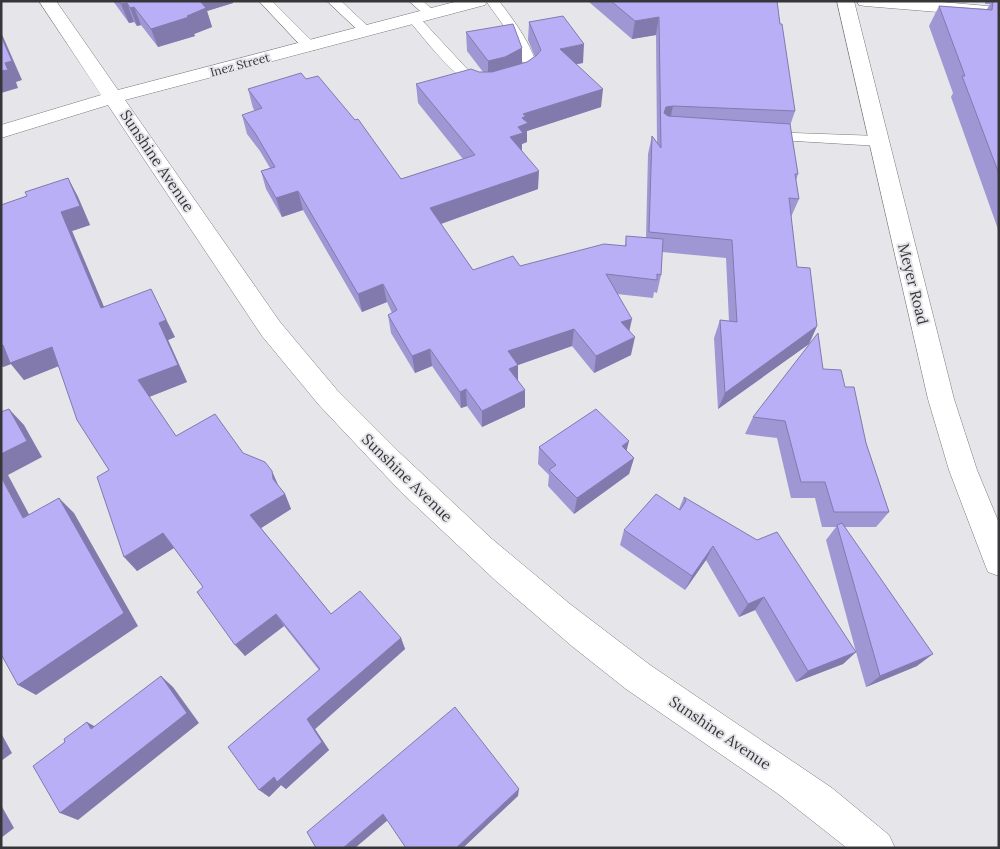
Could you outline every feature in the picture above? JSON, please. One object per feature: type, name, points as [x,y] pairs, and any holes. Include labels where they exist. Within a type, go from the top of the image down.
[{"type":"street","name":"Sunshine Avenue","points":[[47,1],[282,344],[332,404],[392,465],[461,530],[550,607],[638,676],[829,808],[876,848]]},
{"type":"street","name":"Inez Street","points":[[1,132],[114,97],[367,31],[420,11],[480,1]]},
{"type":"street","name":"Meyer Road","points":[[845,1],[941,399],[963,470],[999,562]]},
{"type":"street","points":[[865,1],[999,12]]},
{"type":"lane","points":[[265,1],[310,46]]},
{"type":"lane","points":[[332,1],[367,31]]},
{"type":"lane","points":[[420,11],[465,74],[483,85],[527,72],[531,69],[529,58],[506,18],[492,1]]},
{"type":"lane","points":[[753,135],[879,141]]},
{"type":"building","points":[[119,1],[200,1],[206,8],[187,16],[189,17],[151,29],[134,7],[130,8],[127,3],[121,4]]},
{"type":"building","points":[[611,1],[777,1],[795,111],[673,106],[666,107],[664,113],[668,116],[790,124],[798,174],[795,174],[799,199],[789,198],[797,267],[810,268],[817,326],[725,393],[720,320],[737,322],[732,240],[649,232],[652,136],[661,148],[659,17],[635,21]]},
{"type":"building","points":[[993,1],[999,1],[999,174],[962,76],[965,76],[939,6],[992,10]]},
{"type":"building","points":[[563,16],[584,44],[560,49],[603,89],[523,114],[526,116],[522,118],[528,123],[518,127],[523,133],[510,137],[539,171],[430,208],[473,270],[513,256],[520,266],[604,244],[626,246],[626,236],[663,239],[661,275],[657,274],[657,280],[606,274],[632,319],[621,322],[635,337],[596,356],[574,329],[508,351],[518,365],[509,369],[525,390],[482,411],[466,389],[460,392],[430,349],[412,356],[388,315],[397,310],[383,284],[358,294],[298,191],[276,198],[261,171],[275,167],[242,115],[262,108],[248,89],[301,73],[306,79],[318,76],[355,120],[358,119],[401,179],[475,155],[416,84],[471,69],[479,72],[492,72],[527,62],[541,50],[529,22]]},
{"type":"building","points":[[513,24],[522,48],[505,57],[488,61],[466,32]]},
{"type":"building","points":[[1,36],[12,61],[5,63],[8,70],[1,71]]},
{"type":"building","points":[[68,178],[80,206],[61,212],[101,308],[151,289],[166,320],[159,323],[178,365],[138,380],[176,436],[215,414],[243,453],[265,462],[272,471],[273,479],[285,494],[250,515],[331,614],[360,591],[401,638],[307,719],[322,742],[277,782],[274,777],[259,790],[228,747],[320,669],[276,614],[235,645],[197,592],[203,587],[163,533],[124,557],[97,477],[109,470],[77,420],[52,347],[10,363],[3,345],[1,345],[1,205],[27,196],[25,192]]},
{"type":"building","points":[[818,333],[823,369],[841,370],[845,387],[854,387],[866,443],[889,512],[834,512],[825,482],[801,482],[785,421],[753,417]]},
{"type":"building","points":[[9,409],[27,441],[1,454],[1,412]]},
{"type":"building","points":[[596,409],[629,441],[622,446],[634,458],[577,498],[549,470],[556,465],[539,447]]},
{"type":"building","points":[[1,477],[23,518],[59,498],[124,613],[18,685],[1,654]]},
{"type":"building","points":[[656,494],[680,510],[686,501],[684,497],[757,540],[777,532],[856,652],[808,671],[764,597],[748,604],[713,546],[692,576],[624,530]]},
{"type":"building","points":[[842,523],[933,654],[880,676],[837,525]]},
{"type":"building","points":[[161,676],[187,713],[60,813],[33,766],[65,742],[64,739],[87,722],[91,729]]},
{"type":"building","points":[[455,707],[519,789],[456,848],[406,848],[383,814],[343,848],[316,848],[307,832]]}]
